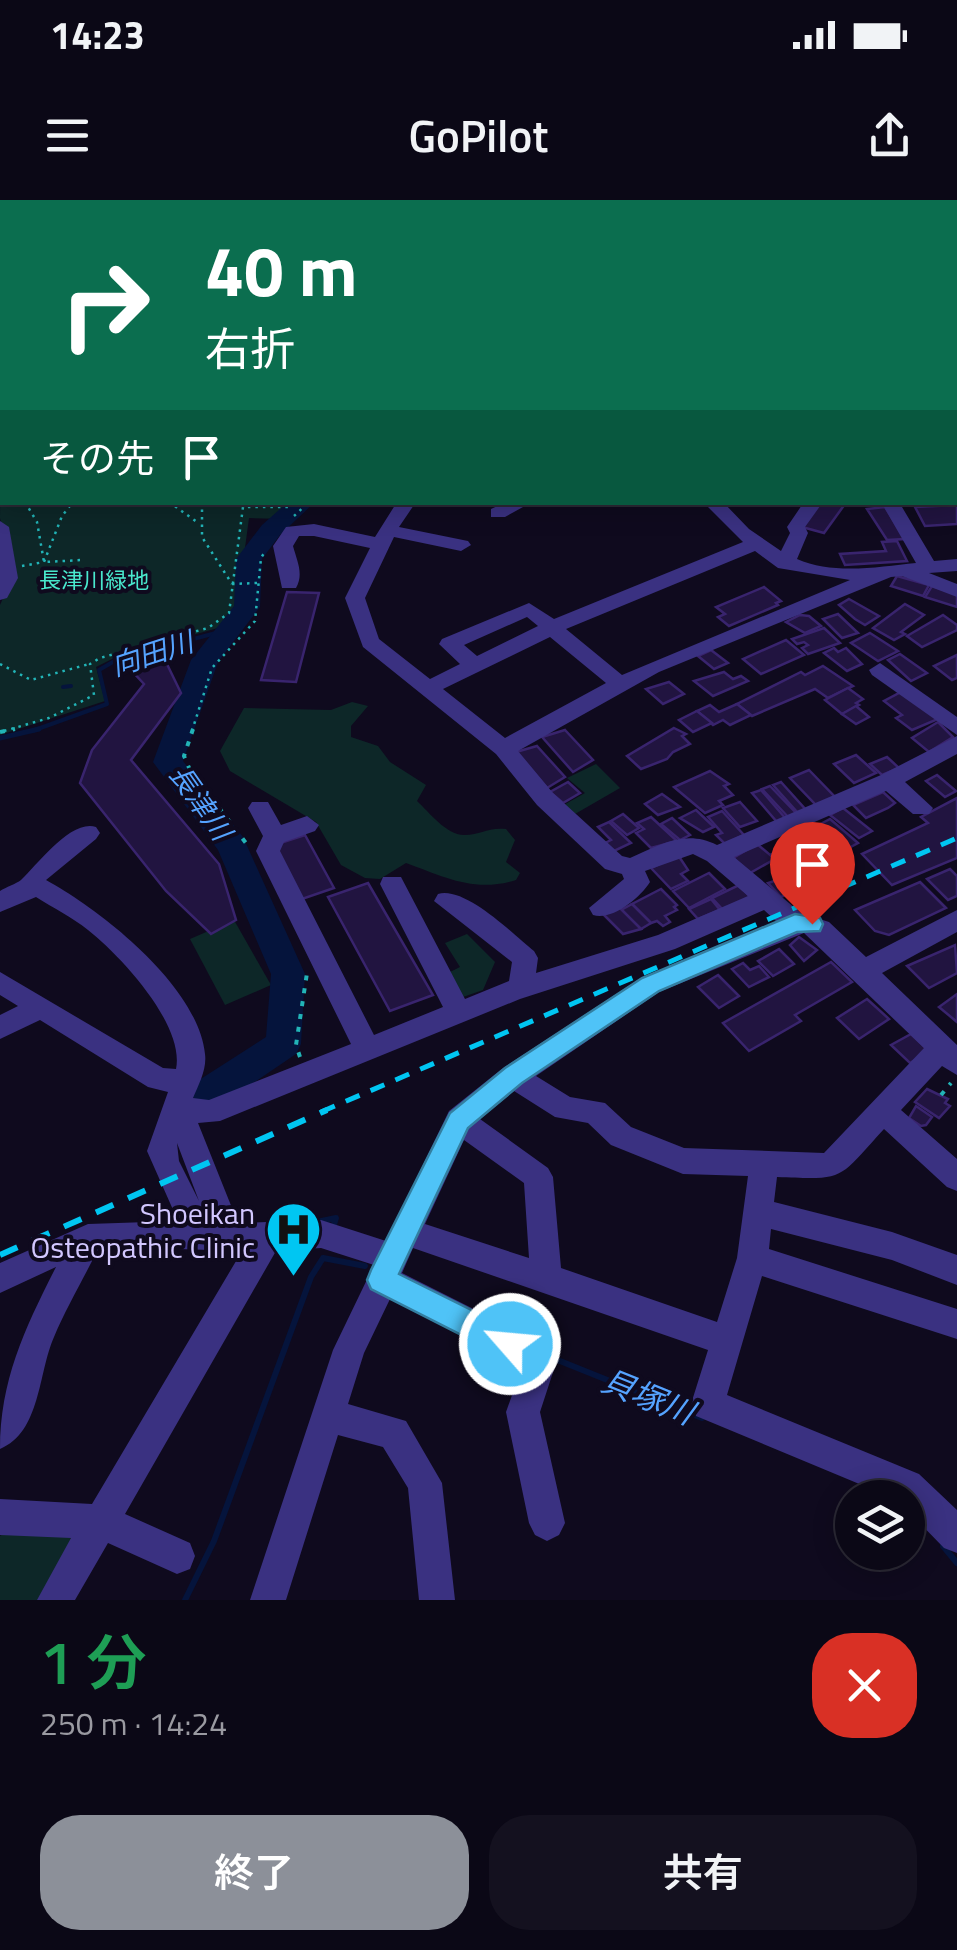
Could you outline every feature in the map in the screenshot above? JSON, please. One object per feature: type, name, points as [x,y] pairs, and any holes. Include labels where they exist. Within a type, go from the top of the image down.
[{"type":"street","points":[[406,505],[384,537],[355,598],[370,642],[504,749],[545,799],[614,862],[631,867],[690,844],[716,855],[795,923]]},
{"type":"street","points":[[414,505],[430,510]]},
{"type":"street","points":[[498,514],[517,505]]},
{"type":"street","points":[[715,505],[753,545],[785,564],[814,573],[957,565]]},
{"type":"street","points":[[785,564],[799,533],[796,527],[812,505]]},
{"type":"street","points":[[894,505],[928,567]]},
{"type":"street","points":[[0,527],[8,578],[0,594]]},
{"type":"street","points":[[289,584],[292,574],[283,546],[290,534],[300,529],[461,545]]},
{"type":"street","points":[[428,688],[551,628],[753,545]]},
{"type":"street","points":[[504,749],[620,684],[706,644],[895,571],[957,591]]},
{"type":"street","points":[[473,663],[449,644],[529,609],[620,684]]},
{"type":"street","points":[[880,670],[957,728]]},
{"type":"street","points":[[716,855],[889,781],[957,744]]},
{"type":"street","points":[[889,781],[921,808]]},
{"type":"street","points":[[260,808],[276,836]]},
{"type":"street","points":[[308,826],[276,836],[268,851],[366,1048]]},
{"type":"street","points":[[0,903],[30,886],[37,874],[88,833]]},
{"type":"street","points":[[602,908],[638,882],[631,867]]},
{"type":"street","points":[[392,884],[458,1012]]},
{"type":"street","points":[[30,886],[38,887],[100,926],[163,995],[184,1026],[192,1057],[181,1096],[214,1236]]},
{"type":"street","points":[[0,982],[210,1112],[458,1012],[666,942],[766,899]]},
{"type":"street","points":[[447,901],[477,918],[525,958],[521,988]]},
{"type":"street","points":[[862,972],[957,920]]},
{"type":"street","points":[[268,1600],[349,1350],[459,1120],[514,1076],[650,984],[795,923],[804,922],[820,929],[949,1055],[882,1110],[831,1166],[683,1161],[620,1136],[596,1112],[565,1108],[514,1076]]},
{"type":"street","points":[[0,1028],[41,1007]]},
{"type":"street","points":[[882,1110],[957,1178]]},
{"type":"street","points":[[459,1120],[538,1177],[546,1278]]},
{"type":"street","points":[[764,1166],[752,1258],[708,1404],[906,1486],[957,1535]]},
{"type":"street","points":[[758,1212],[892,1246],[957,1270]]},
{"type":"street","points":[[0,1278],[88,1238],[268,1238],[321,1234],[393,1256],[546,1278],[726,1341]]},
{"type":"street","points":[[0,1432],[18,1406],[37,1337],[88,1238]]},
{"type":"street","points":[[55,1600],[268,1238]]},
{"type":"street","points":[[393,1256],[541,1360],[523,1412],[548,1523]]},
{"type":"street","points":[[752,1258],[957,1324]]},
{"type":"street","points":[[328,1416],[394,1433],[425,1483],[437,1600]]},
{"type":"street","points":[[0,1517],[102,1522],[177,1556]]},
{"type":"path","points":[[27,505],[36,522],[44,562]]},
{"type":"path","points":[[44,562],[62,516],[71,505]]},
{"type":"path","points":[[173,505],[197,522]]},
{"type":"path","points":[[201,505],[197,522],[201,539],[232,584]]},
{"type":"path","points":[[0,664],[32,680],[216,624],[229,613],[243,507],[289,505]]},
{"type":"path","points":[[44,562],[82,560]]},
{"type":"path","points":[[232,584],[258,583]]},
{"type":"path","points":[[0,732],[62,714],[94,695],[90,664]]},
{"type":"path","points":[[941,1094],[957,1076]]},
{"type":"green space","name":"長津川緑地","points":[[0,505],[299,505],[283,519],[249,518],[236,615],[225,626],[118,656],[96,667],[105,701],[0,735],[0,605],[13,576]]},
{"type":"green space","points":[[352,702],[368,706],[351,726],[351,737],[378,746],[390,762],[426,785],[417,801],[439,822],[452,832],[465,835],[506,829],[515,840],[506,862],[520,873],[516,880],[473,884],[406,863],[380,879],[365,878],[341,865],[316,822],[230,771],[220,751],[244,708],[331,710]]},
{"type":"green space","points":[[596,764],[620,788],[575,814],[562,806],[585,793],[567,778]]},
{"type":"green space","points":[[234,920],[271,985],[225,1005],[190,939]]},
{"type":"green space","points":[[467,934],[495,962],[483,990],[463,997],[448,973],[460,967],[445,943]]},
{"type":"green space","points":[[8,1530],[68,1532],[74,1546],[41,1600],[0,1600],[0,1536]]},
{"type":"building","points":[[819,505],[844,505],[824,533],[802,527]]},
{"type":"building","points":[[957,505],[957,524],[925,526],[915,507]]},
{"type":"building","points":[[885,507],[905,539],[887,540],[867,509]]},
{"type":"building","points":[[897,541],[907,561],[845,565],[840,554],[886,551],[882,542]]},
{"type":"building","points":[[897,576],[929,585],[923,596],[891,586]]},
{"type":"building","points":[[932,586],[957,594],[957,607],[925,597]]},
{"type":"building","points":[[764,587],[781,601],[778,605],[729,626],[718,617],[725,614],[716,607]]},
{"type":"building","points":[[287,592],[319,593],[296,682],[261,680]]},
{"type":"building","points":[[849,599],[879,616],[865,625],[839,605]]},
{"type":"building","points":[[905,604],[924,615],[901,632],[905,634],[894,640],[873,628]]},
{"type":"building","points":[[838,614],[858,633],[842,638],[823,619]]},
{"type":"building","points":[[800,615],[809,616],[821,626],[805,633],[786,622]]},
{"type":"building","points":[[943,615],[957,625],[957,630],[922,647],[907,636]]},
{"type":"building","points":[[824,628],[840,643],[808,654],[802,648],[808,645],[792,639]]},
{"type":"building","points":[[870,633],[898,651],[878,661],[851,643]]},
{"type":"building","points":[[786,640],[804,655],[761,674],[743,659]]},
{"type":"building","points":[[834,648],[838,652],[846,648],[862,664],[847,671],[824,653]]},
{"type":"building","points":[[711,650],[728,663],[714,669],[698,656]]},
{"type":"building","points":[[900,654],[927,673],[911,681],[888,660]]},
{"type":"building","points":[[957,655],[957,678],[952,680],[934,666]]},
{"type":"building","points":[[165,660],[181,693],[131,760],[219,864],[236,920],[211,934],[166,891],[80,783],[92,750],[144,684],[130,669]]},
{"type":"building","points":[[823,666],[853,686],[828,698],[815,689],[752,716],[737,704],[801,672],[805,675]]},
{"type":"building","points":[[724,672],[733,679],[741,676],[748,681],[713,696],[694,681]]},
{"type":"building","points":[[669,682],[684,694],[663,704],[646,689]]},
{"type":"building","points":[[848,688],[863,699],[842,714],[825,700]]},
{"type":"building","points":[[901,692],[938,719],[912,730],[896,718],[902,715],[884,701]]},
{"type":"building","points":[[737,704],[751,715],[730,725],[723,720],[713,725],[697,711],[710,705],[719,712]]},
{"type":"building","points":[[856,706],[869,717],[856,724],[842,714]]},
{"type":"building","points":[[697,711],[712,723],[693,732],[679,720]]},
{"type":"building","points":[[938,722],[953,737],[929,752],[912,738]]},
{"type":"building","points":[[674,728],[686,734],[682,736],[690,744],[667,759],[641,769],[627,756]]},
{"type":"building","points":[[565,730],[593,760],[573,772],[542,737]]},
{"type":"building","points":[[537,746],[565,777],[547,788],[516,752]]},
{"type":"building","points":[[856,755],[876,773],[854,783],[834,764]]},
{"type":"building","points":[[887,757],[899,768],[882,775],[870,764]]},
{"type":"building","points":[[809,770],[836,798],[816,805],[790,778]]},
{"type":"building","points":[[710,771],[729,784],[724,786],[733,795],[719,801],[723,805],[705,813],[674,787]]},
{"type":"building","points":[[937,775],[956,791],[945,797],[926,781]]},
{"type":"building","points":[[568,782],[580,793],[563,803],[550,792]]},
{"type":"building","points":[[781,782],[807,811],[798,813],[773,785]]},
{"type":"building","points":[[770,786],[797,814],[789,818],[762,789]]},
{"type":"building","points":[[761,790],[786,819],[777,822],[752,793]]},
{"type":"building","points":[[883,792],[895,803],[866,818],[853,805]]},
{"type":"building","points":[[662,794],[680,807],[658,815],[645,804]]},
{"type":"building","points":[[957,798],[957,858],[892,885],[862,854],[928,823],[921,817]]},
{"type":"building","points":[[740,802],[757,821],[740,827],[723,808]]},
{"type":"building","points":[[843,808],[872,831],[859,838],[830,815]]},
{"type":"building","points":[[696,810],[714,827],[703,832],[680,818]]},
{"type":"building","points":[[722,811],[744,835],[725,844],[716,835],[722,833],[708,817]]},
{"type":"building","points":[[623,814],[639,828],[627,835],[611,821]]},
{"type":"building","points":[[651,817],[677,841],[651,848],[636,833],[644,829],[637,823]]},
{"type":"building","points":[[672,818],[690,835],[680,840],[661,824]]},
{"type":"building","points":[[830,819],[858,843],[845,850],[817,826]]},
{"type":"building","points":[[609,822],[631,843],[614,851],[605,843],[611,840],[598,827]]},
{"type":"building","points":[[305,835],[334,888],[302,899],[274,845]]},
{"type":"building","points":[[757,844],[775,859],[750,873],[733,858]]},
{"type":"building","points":[[783,846],[800,858],[790,866],[772,854]]},
{"type":"building","points":[[820,849],[838,862],[813,881],[793,867]]},
{"type":"building","points":[[678,855],[688,870],[681,874],[688,881],[671,889],[651,868]]},
{"type":"building","points":[[950,869],[957,876],[957,896],[948,900],[927,879]]},
{"type":"building","points":[[709,873],[725,889],[689,908],[673,891]]},
{"type":"building","points":[[789,876],[801,888],[781,897],[768,883]]},
{"type":"building","points":[[920,882],[946,908],[889,935],[875,931],[855,910]]},
{"type":"building","points":[[368,883],[433,995],[390,1011],[328,897]]},
{"type":"building","points":[[739,885],[751,898],[724,911],[712,898]]},
{"type":"building","points":[[661,889],[677,905],[677,910],[665,916],[670,922],[663,926],[657,921],[651,923],[632,904]]},
{"type":"building","points":[[711,899],[720,910],[698,919],[689,909]]},
{"type":"building","points":[[632,904],[651,923],[641,929],[621,910]]},
{"type":"building","points":[[619,907],[641,929],[623,934],[604,915]]},
{"type":"building","points":[[799,937],[817,950],[804,961],[790,945]]},
{"type":"building","points":[[955,945],[957,973],[929,988],[907,966]]},
{"type":"building","points":[[779,949],[794,964],[773,976],[758,961]]},
{"type":"building","points":[[831,962],[852,982],[795,1015],[801,1021],[749,1051],[723,1023]]},
{"type":"building","points":[[743,963],[750,970],[759,966],[769,977],[749,987],[732,969]]},
{"type":"building","points":[[718,975],[739,996],[719,1008],[698,987]]},
{"type":"building","points":[[957,994],[957,1022],[939,1007]]},
{"type":"building","points":[[867,999],[889,1019],[859,1039],[837,1018]]},
{"type":"building","points":[[911,1034],[929,1051],[910,1063],[891,1045]]},
{"type":"building","points":[[927,1089],[948,1099],[945,1103],[950,1106],[939,1118],[915,1102]]},
{"type":"building","points":[[916,1106],[932,1117],[926,1125],[909,1118]]},
{"type":"waterway","name":"長津川","points":[[209,1093],[283,1044],[288,974],[232,845],[168,762],[205,660],[247,607],[249,559],[271,530],[300,505]]},
{"type":"waterway","name":"向田川","points":[[35,730],[107,704],[99,670],[118,659],[231,629]]},
{"type":"waterway","points":[[63,687],[71,686]]},
{"type":"waterway","name":"向田川","points":[[35,730],[39,729]]},
{"type":"waterway","name":"向田川","points":[[0,738],[35,730]]},
{"type":"waterway","name":"長津川","points":[[317,1222],[336,1218],[333,1228]]},
{"type":"waterway","name":"長津川","points":[[185,1600],[214,1541],[311,1277],[323,1258],[365,1266]]},
{"type":"waterway","name":"貝塚川","points":[[555,1359],[702,1418]]},
{"type":"waterway","name":"貝塚川","points":[[943,1546],[957,1563]]},
{"type":"railway","points":[[321,1112],[957,838]]},
{"type":"railway","points":[[0,1255],[327,1110]]},
{"type":"place","name":"Shoeikan Osteopathic Clinic","points":[[294,1279]]},
{"type":"route","points":[[510,1344],[382,1280],[459,1120],[514,1076],[650,984],[795,923],[812,924]]}]
